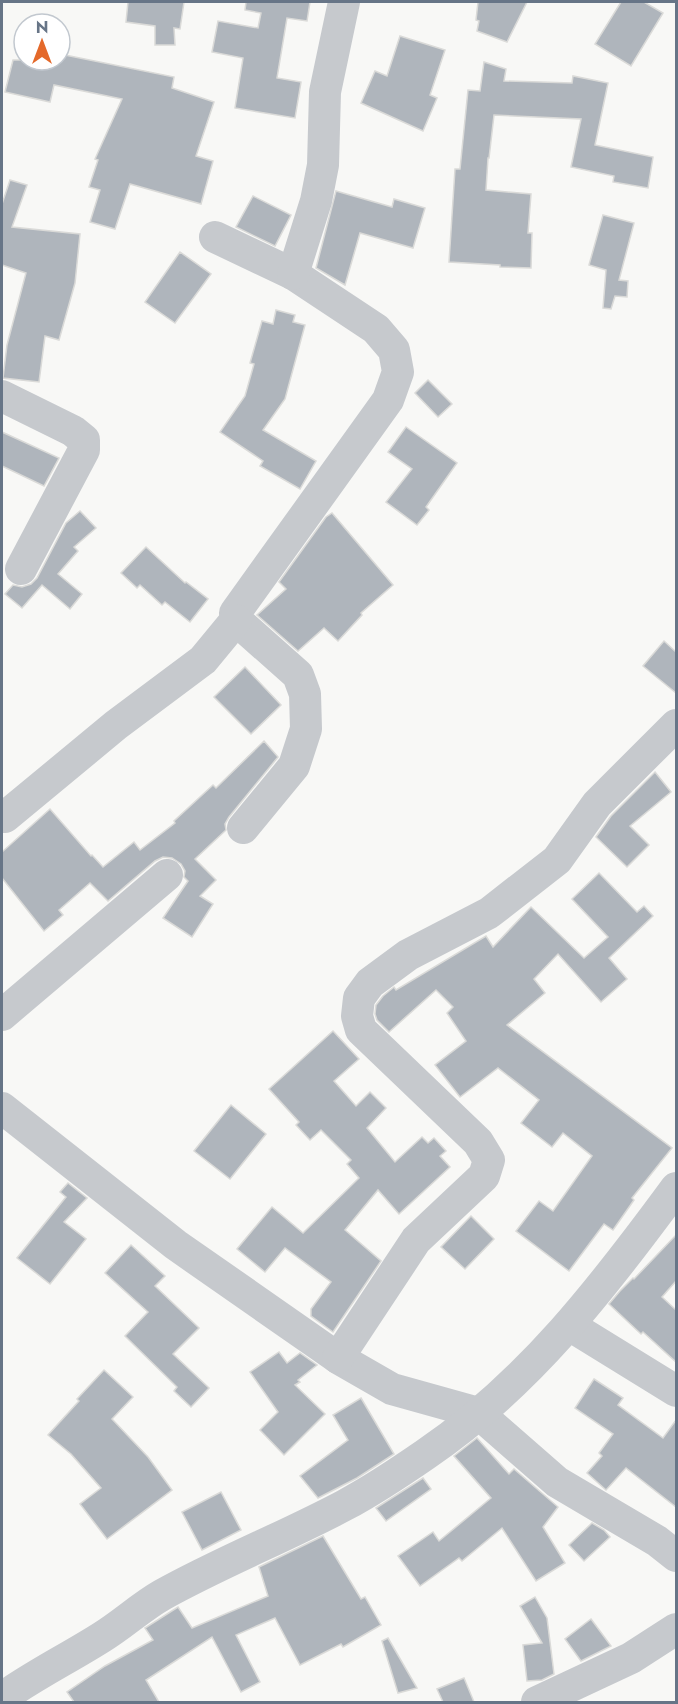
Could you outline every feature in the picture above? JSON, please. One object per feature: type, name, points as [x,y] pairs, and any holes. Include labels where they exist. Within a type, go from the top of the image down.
[{"type":"street","points":[[293,274],[316,201],[323,165],[325,92],[345,2]]},
{"type":"street","points":[[215,237],[293,274],[376,329],[394,350],[398,372],[388,400],[235,613],[236,620],[298,675],[306,694],[306,729],[294,766],[243,828]]},
{"type":"street","points":[[2,396],[73,432],[84,440],[84,450],[21,569]]},
{"type":"street","points":[[6,817],[116,725],[203,660],[236,620]]},
{"type":"street","points":[[338,1358],[416,1240],[484,1176],[489,1160],[478,1142],[361,1030],[357,1016],[359,998],[370,983],[408,955],[489,913],[557,860],[597,804],[676,725]]},
{"type":"street","points":[[2,1015],[167,875]]},
{"type":"street","points":[[2,1108],[176,1245],[338,1358],[393,1389],[478,1413],[557,1482],[657,1541],[676,1556]]},
{"type":"street","points":[[2,1698],[26,1681],[104,1636],[160,1596],[346,1505],[427,1454],[523,1373],[569,1325],[622,1262],[676,1188]]},
{"type":"street","points":[[569,1325],[676,1391]]},
{"type":"street","points":[[537,1702],[631,1658],[676,1629]]},
{"type":"building","points":[[128,2],[184,2],[180,29],[174,28],[175,45],[155,45],[155,26],[126,22]]},
{"type":"building","points":[[246,2],[310,2],[307,21],[287,18],[277,78],[301,82],[295,118],[235,108],[243,58],[212,52],[218,21],[258,28],[261,13],[245,10]]},
{"type":"building","points":[[478,2],[527,2],[507,42],[477,31]]},
{"type":"building","points":[[621,2],[644,2],[663,13],[631,66],[595,44]]},
{"type":"building","points":[[400,36],[445,50],[430,95],[437,98],[423,131],[361,103],[375,71],[387,76]]},
{"type":"building","points":[[72,56],[174,77],[172,88],[214,102],[196,156],[213,161],[201,204],[130,184],[115,229],[90,222],[100,190],[89,187],[98,160],[95,159],[122,99],[54,85],[50,102],[5,92],[12,64],[12,72],[72,72]]},
{"type":"building","points":[[484,62],[506,69],[504,81],[572,83],[573,76],[608,83],[595,145],[653,157],[648,188],[613,182],[614,176],[571,167],[581,119],[494,115],[486,190],[531,194],[528,233],[532,233],[531,268],[449,262],[455,169],[460,169],[468,90],[480,91]]},
{"type":"building","points":[[10,180],[27,185],[12,227],[80,234],[75,283],[59,340],[45,336],[39,382],[3,378],[7,345],[26,273],[2,265],[2,204]]},
{"type":"building","points":[[336,191],[392,207],[394,199],[425,208],[413,248],[360,233],[345,285],[316,268]]},
{"type":"building","points":[[253,196],[291,215],[275,246],[236,227]]},
{"type":"building","points":[[603,215],[634,223],[619,280],[628,281],[627,297],[615,296],[611,309],[603,308],[606,270],[589,265]]},
{"type":"building","points":[[180,252],[211,274],[175,323],[145,302]]},
{"type":"building","points":[[276,310],[295,315],[293,322],[305,325],[285,399],[263,430],[316,461],[300,489],[260,466],[263,461],[220,432],[245,396],[254,364],[250,363],[262,321],[273,324]]},
{"type":"building","points":[[428,380],[452,404],[438,417],[415,393]]},
{"type":"building","points":[[406,427],[457,463],[426,507],[429,510],[417,525],[386,502],[412,469],[388,452]]},
{"type":"building","points":[[2,432],[59,458],[44,486],[2,466]]},
{"type":"building","points":[[80,511],[96,528],[74,547],[78,551],[58,574],[82,594],[70,609],[42,585],[22,608],[5,594],[13,585],[22,587],[31,584],[37,578],[66,523]]},
{"type":"building","points":[[332,513],[393,585],[361,613],[362,615],[338,641],[324,628],[298,651],[257,615],[286,589],[279,582],[326,517]]},
{"type":"building","points":[[146,547],[185,583],[208,599],[190,622],[165,602],[162,605],[140,585],[137,588],[121,573]]},
{"type":"building","points":[[664,641],[676,652],[676,693],[643,666]]},
{"type":"building","points":[[245,667],[281,705],[251,734],[214,697]]},
{"type":"building","points":[[264,741],[278,757],[229,817],[225,824],[226,830],[195,859],[216,880],[200,896],[213,904],[192,937],[163,918],[188,881],[184,877],[185,871],[181,864],[172,858],[163,857],[155,861],[108,901],[90,883],[59,910],[63,915],[44,931],[2,878],[2,852],[50,809],[103,867],[134,842],[140,850],[175,823],[174,821],[213,785],[216,788]]},
{"type":"building","points":[[655,772],[671,792],[630,826],[649,845],[627,867],[596,837],[611,816]]},
{"type":"building","points":[[599,873],[637,912],[644,906],[653,916],[609,958],[627,979],[601,1002],[558,954],[534,979],[545,993],[507,1025],[672,1148],[632,1198],[634,1200],[613,1230],[604,1224],[569,1271],[516,1231],[539,1201],[553,1211],[592,1156],[563,1133],[552,1147],[521,1123],[539,1100],[498,1068],[460,1097],[435,1065],[466,1041],[447,1013],[453,1007],[436,990],[389,1032],[377,1020],[375,1014],[376,1005],[394,987],[396,990],[486,936],[493,947],[531,907],[584,958],[608,937],[572,899]]},
{"type":"building","points":[[333,1031],[359,1059],[334,1081],[356,1106],[370,1092],[386,1108],[367,1128],[395,1162],[422,1137],[428,1143],[434,1138],[446,1151],[440,1156],[450,1167],[399,1214],[378,1190],[345,1230],[381,1261],[333,1332],[311,1316],[311,1309],[331,1282],[285,1248],[265,1272],[237,1249],[272,1207],[303,1233],[359,1178],[347,1164],[351,1160],[321,1130],[310,1140],[296,1125],[299,1122],[269,1089]]},
{"type":"building","points":[[231,1105],[266,1134],[230,1179],[194,1151]]},
{"type":"building","points":[[68,1183],[87,1198],[64,1222],[86,1239],[50,1284],[17,1258],[66,1197],[60,1192]]},
{"type":"building","points":[[471,1216],[494,1239],[465,1269],[441,1247]]},
{"type":"building","points":[[676,1235],[676,1281],[662,1297],[676,1310],[676,1362],[609,1304]]},
{"type":"building","points":[[131,1245],[165,1276],[155,1286],[199,1328],[173,1354],[209,1388],[191,1407],[174,1391],[177,1387],[125,1336],[148,1312],[105,1273]]},
{"type":"building","points":[[279,1352],[287,1363],[300,1353],[317,1365],[295,1385],[325,1414],[284,1455],[260,1430],[278,1412],[250,1372]]},
{"type":"building","points":[[104,1370],[133,1397],[112,1419],[148,1457],[172,1490],[107,1539],[80,1504],[101,1488],[71,1454],[48,1435]]},
{"type":"building","points":[[594,1379],[623,1398],[618,1405],[663,1438],[676,1420],[676,1507],[626,1468],[606,1490],[587,1473],[602,1456],[599,1453],[613,1434],[575,1408]]},
{"type":"building","points":[[361,1398],[394,1454],[357,1478],[318,1498],[300,1476],[348,1440],[333,1415]]},
{"type":"building","points":[[477,1438],[509,1474],[514,1469],[558,1507],[543,1527],[565,1563],[536,1581],[502,1528],[462,1561],[459,1558],[420,1586],[398,1556],[433,1532],[439,1541],[491,1498],[454,1456]]},
{"type":"building","points":[[423,1478],[431,1489],[386,1521],[376,1508]]},
{"type":"building","points":[[221,1492],[241,1530],[202,1550],[182,1512]]},
{"type":"building","points":[[592,1523],[604,1530],[610,1537],[584,1561],[569,1545]]},
{"type":"building","points":[[323,1536],[361,1599],[365,1597],[381,1625],[343,1647],[341,1644],[300,1665],[275,1618],[236,1635],[260,1682],[241,1692],[212,1637],[146,1680],[159,1702],[74,1702],[67,1692],[105,1666],[153,1640],[145,1628],[178,1607],[192,1628],[268,1596],[259,1567]]},
{"type":"building","points":[[535,1597],[547,1618],[554,1674],[542,1680],[527,1681],[523,1645],[542,1643],[520,1606]]},
{"type":"building","points":[[591,1619],[611,1646],[581,1661],[565,1639]]},
{"type":"building","points":[[388,1638],[417,1688],[398,1693],[382,1641]]},
{"type":"building","points":[[464,1678],[474,1702],[443,1702],[437,1689]]}]
